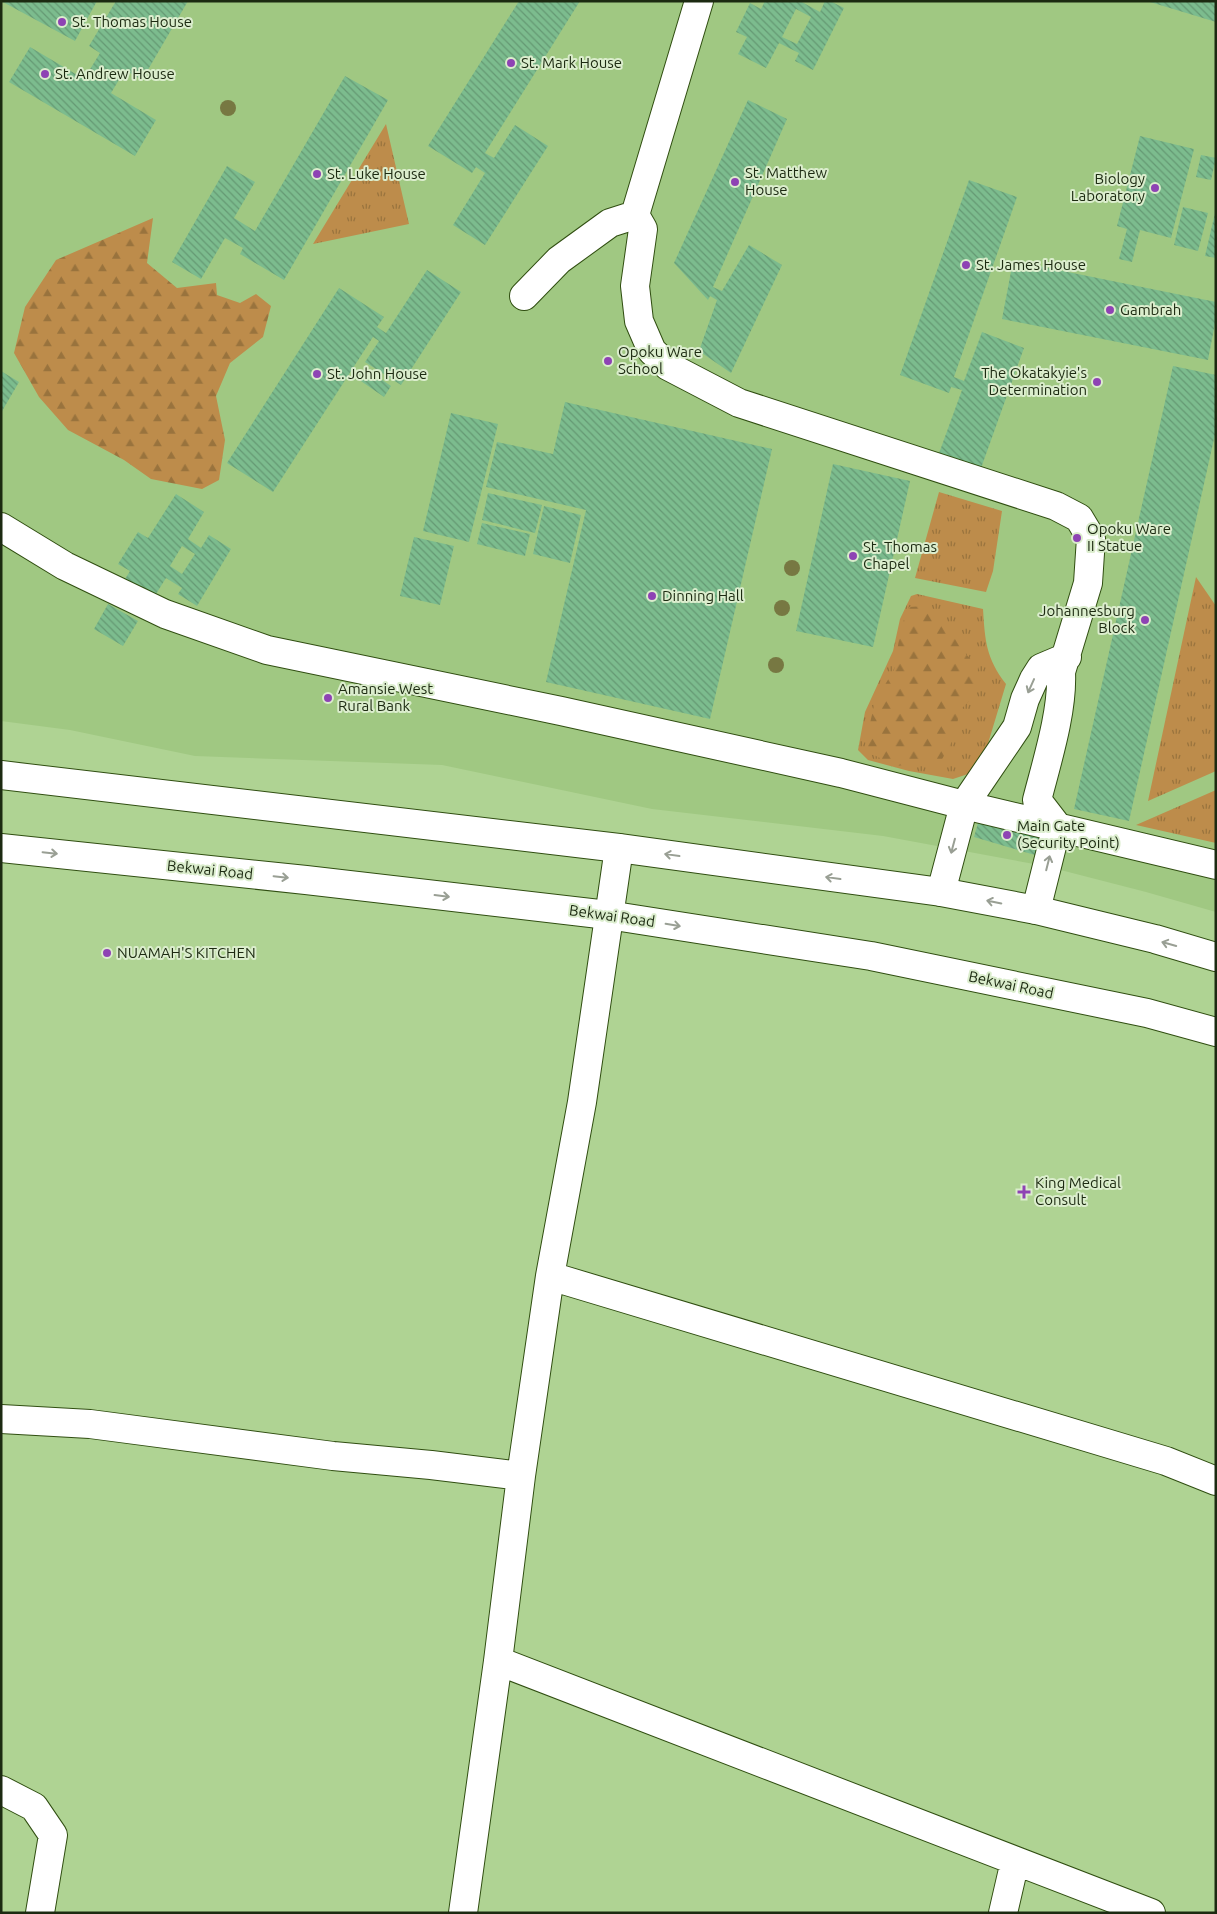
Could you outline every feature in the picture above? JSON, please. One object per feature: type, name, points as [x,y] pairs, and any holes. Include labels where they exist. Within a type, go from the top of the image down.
[{"type":"main road","points":[[698,1],[635,215],[643,229],[635,286],[639,320],[652,352],[668,366],[739,403],[1025,495],[1056,506],[1078,518],[1091,538],[1088,583],[1062,672],[1062,685],[1054,732],[1037,800],[1057,826]]},
{"type":"main road","points":[[524,296],[559,260],[610,223],[635,215]]},
{"type":"main road","points":[[1,527],[65,566],[165,614],[268,650],[806,765],[1216,865]]},
{"type":"main road","points":[[941,892],[964,805],[1018,727],[1025,698],[1034,678],[1041,668],[1067,657]]},
{"type":"main road","points":[[1,775],[619,848],[941,892],[1036,910],[1216,957]]},
{"type":"main road","points":[[1036,910],[1057,826]]},
{"type":"main road","name":"Bekwai Road","points":[[1,848],[306,880],[608,915],[871,956],[1147,1013],[1216,1032]]},
{"type":"main road","points":[[463,1913],[498,1661],[521,1476],[550,1276],[582,1102],[619,848]]},
{"type":"main road","points":[[550,1276],[1166,1461],[1216,1481]]},
{"type":"main road","points":[[1,1419],[90,1424],[332,1456],[521,1476]]},
{"type":"main road","points":[[498,1661],[1151,1913]]},
{"type":"main road","points":[[1,1790],[34,1807],[53,1836],[40,1913]]},
{"type":"main road","points":[[1003,1913],[1015,1861]]},
{"type":"shaded area","name":"Opoku Ware School","points":[[1,1],[1216,1],[1216,912],[1045,866],[883,836],[652,809],[442,765],[195,756],[70,730],[1,721]]},
{"type":"green space","points":[[386,124],[409,224],[313,244]]},
{"type":"green space","points":[[153,218],[147,263],[177,288],[216,283],[217,295],[240,303],[256,294],[271,306],[263,337],[230,363],[216,396],[225,440],[219,480],[202,489],[151,479],[124,460],[68,430],[39,397],[14,353],[25,307],[56,260]]},
{"type":"green space","points":[[939,492],[1002,511],[993,571],[986,592],[915,578]]},
{"type":"green space","points":[[1196,577],[1216,606],[1216,771],[1148,801]]},
{"type":"green space","points":[[917,594],[983,609],[990,657],[1006,684],[980,770],[953,779],[909,771],[868,760],[858,750],[865,712],[893,651],[900,619],[911,596]]},
{"type":"green space","points":[[926,606],[945,623],[962,650],[978,667],[975,695],[960,710],[954,738],[941,761],[896,766],[864,750],[875,701],[894,670],[901,627],[909,607]]},
{"type":"green space","points":[[1216,790],[1216,843],[1136,825]]},
{"type":"building","name":"St. Thomas House","points":[[1,1],[97,1],[75,41]]},
{"type":"building","name":"St. Andrew House","points":[[116,1],[188,1],[142,80],[125,70],[111,93],[156,120],[135,156],[9,82],[30,47],[84,79],[100,53],[89,46]]},
{"type":"building","name":"St. Mark House","points":[[519,1],[580,1],[485,153],[494,158],[515,125],[548,146],[485,245],[453,225],[485,173],[476,167],[472,173],[428,146]]},
{"type":"building","points":[[765,1],[800,1],[820,12],[825,1],[830,1],[844,8],[813,70],[795,61],[799,53],[779,43],[766,68],[738,54],[747,37],[736,32],[750,3],[761,9]],"holes":[[[796,9],[811,17],[797,44],[782,37]]]},
{"type":"building","points":[[1216,1],[1216,22],[1150,2]]},
{"type":"building","name":"St. Luke House","points":[[345,76],[388,100],[284,280],[240,254],[243,248],[225,238],[201,279],[172,262],[227,166],[255,182],[234,218],[255,231]]},
{"type":"building","name":"St. Matthew House","points":[[748,100],[787,119],[713,287],[722,291],[749,245],[782,265],[731,373],[699,351],[717,300],[710,296],[708,300],[674,263]]},
{"type":"building","name":"Biology Laboratory","points":[[1140,136],[1194,149],[1171,238],[1140,230],[1132,262],[1119,259],[1127,229],[1117,226]]},
{"type":"building","points":[[1201,155],[1216,158],[1211,180],[1196,177]]},
{"type":"building","name":"St. James House","points":[[969,180],[1017,197],[954,377],[964,381],[982,332],[1024,348],[980,471],[938,456],[962,390],[951,387],[949,393],[900,375]]},
{"type":"building","points":[[1183,207],[1208,213],[1198,251],[1174,245]]},
{"type":"building","points":[[1216,213],[1216,258],[1205,256]]},
{"type":"building","name":"Gambrah","points":[[1013,261],[1216,302],[1216,318],[1208,360],[1002,319]]},
{"type":"building","name":"St. John House","points":[[427,270],[461,292],[401,385],[365,362],[379,341],[373,337],[273,492],[227,463],[339,288],[384,317],[377,327],[386,333]]},
{"type":"building","name":"Johannesburg Block","points":[[1173,366],[1216,375],[1216,430],[1129,821],[1074,809]]},
{"type":"building","points":[[365,368],[391,386],[384,397],[358,379]]},
{"type":"building","points":[[1,371],[19,382],[1,413]]},
{"type":"building","name":"Dinning Hall","points":[[565,402],[772,449],[710,719],[546,682],[586,510],[486,487],[497,442],[553,454]]},
{"type":"building","points":[[451,413],[498,424],[469,542],[423,531]]},
{"type":"building","name":"St. Thomas Chapel","points":[[833,464],[910,481],[873,647],[796,631]]},
{"type":"building","points":[[488,493],[542,505],[535,533],[482,520]]},
{"type":"building","points":[[176,494],[204,512],[188,539],[201,548],[209,535],[231,549],[197,606],[178,594],[182,588],[166,578],[151,602],[122,584],[130,571],[118,564],[138,532],[148,538]],"holes":[[[182,546],[195,554],[182,574],[170,566]]]},
{"type":"building","points":[[544,506],[581,515],[570,563],[533,554]]},
{"type":"building","points":[[482,523],[530,534],[525,556],[477,544]]},
{"type":"building","points":[[414,537],[454,546],[440,605],[400,596]]},
{"type":"building","points":[[108,604],[138,621],[123,646],[94,629]]},
{"type":"building","name":"Main Gate (Security Point)","points":[[980,816],[1041,833],[1035,855],[974,837]]},
{"type":"place","name":"St. Thomas House","points":[[62,22]]},
{"type":"place","name":"St. Mark House","points":[[511,63]]},
{"type":"place","name":"St. Andrew House","points":[[45,74]]},
{"type":"place","name":"St. Luke House","points":[[317,174]]},
{"type":"place","name":"St. Matthew House","points":[[735,182]]},
{"type":"place","name":"Biology Laboratory","points":[[1155,188]]},
{"type":"place","name":"St. James House","points":[[966,265]]},
{"type":"place","name":"Gambrah","points":[[1110,310]]},
{"type":"place","name":"Opoku Ware School","points":[[608,361]]},
{"type":"place","name":"St. John House","points":[[317,374]]},
{"type":"place","name":"The Okatakyie's Determination","points":[[1097,382]]},
{"type":"place","name":"Opoku Ware II Statue","points":[[1077,538]]},
{"type":"place","name":"St. Thomas Chapel","points":[[853,556]]},
{"type":"place","name":"Dinning Hall","points":[[652,596]]},
{"type":"place","name":"Johannesburg Block","points":[[1145,620]]},
{"type":"place","name":"Amansie West Rural Bank","points":[[328,698]]},
{"type":"place","name":"Main Gate (Security Point)","points":[[1007,835]]},
{"type":"place","name":"NUAMAH'S KITCHEN","points":[[107,953]]},
{"type":"place","name":"King Medical Consult","points":[[1024,1192]]}]
